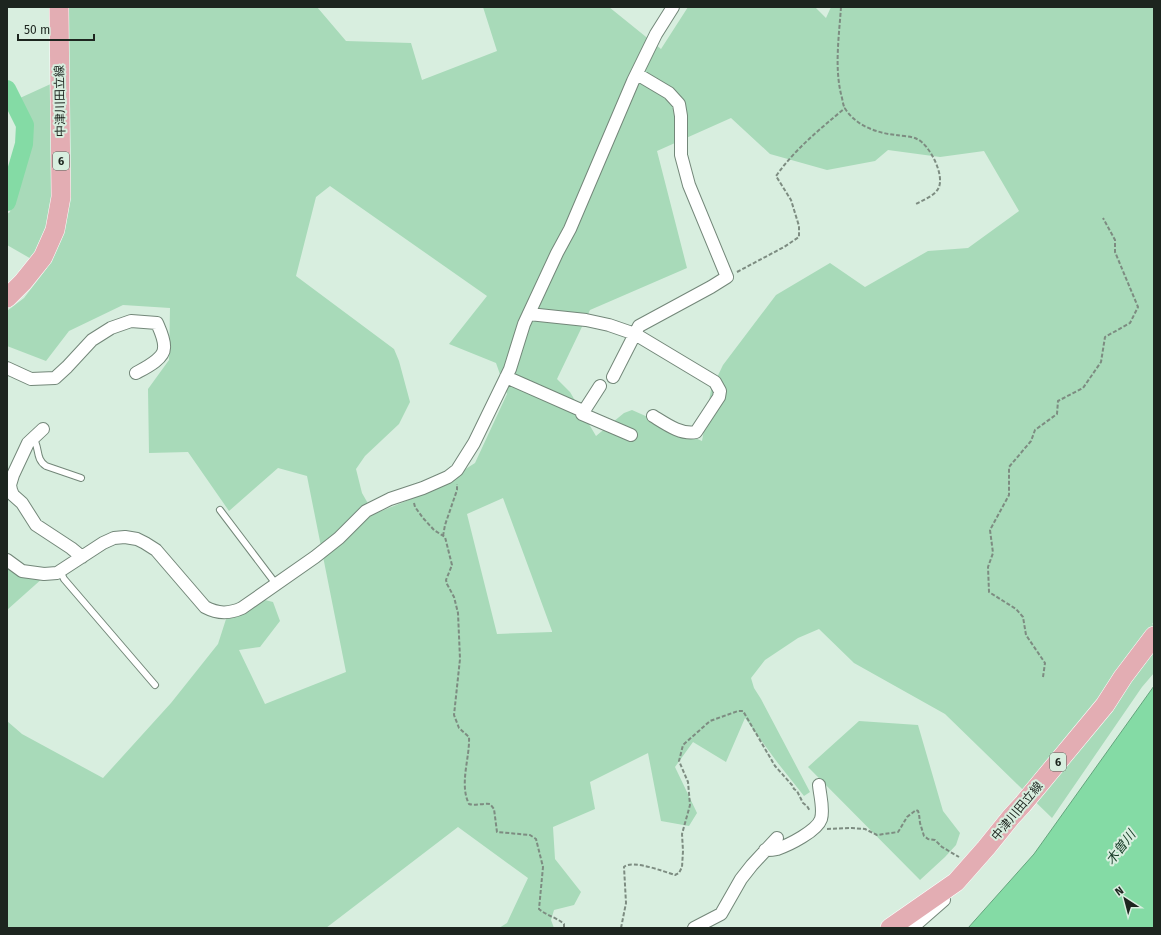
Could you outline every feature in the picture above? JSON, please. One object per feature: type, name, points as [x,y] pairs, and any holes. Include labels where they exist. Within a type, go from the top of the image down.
[{"type":"main road","name":"中津川田立線","points":[[7,298],[23,282],[43,257],[55,230],[61,197],[59,7]]},
{"type":"main road","name":"中津川田立線","points":[[902,926],[956,882],[1024,804],[1105,705],[1123,677],[1154,636]]},
{"type":"street","points":[[7,560],[22,571],[44,574],[57,573],[103,543],[114,538],[125,537],[145,543],[159,554],[204,607],[214,612],[234,612],[315,557],[339,538],[366,512],[390,499],[451,475],[457,470],[474,443],[510,369],[528,314],[570,228],[637,74],[656,34],[673,7]]},
{"type":"street","points":[[613,377],[640,326],[711,287],[726,277],[689,185],[681,155],[681,116],[679,104],[669,93],[637,74]]},
{"type":"street","points":[[528,314],[586,320],[609,325],[635,334],[715,382],[720,390],[719,397],[696,432],[683,432],[653,416]]},
{"type":"street","points":[[7,368],[31,379],[55,378],[92,340],[111,328],[131,321],[157,323],[165,348],[162,354],[154,362],[136,373]]},
{"type":"street","points":[[506,377],[584,411]]},
{"type":"street","points":[[600,386],[582,414],[631,435]]},
{"type":"street","points":[[43,430],[28,443],[12,475],[11,490],[36,524],[72,548],[82,557]]},
{"type":"street","points":[[765,850],[777,848],[795,841],[815,828],[820,820],[822,810],[819,785]]},
{"type":"street","points":[[694,928],[722,914],[741,879],[777,838]]},
{"type":"lane","points":[[33,438],[36,442],[41,463],[81,478]]},
{"type":"lane","points":[[220,510],[276,584]]},
{"type":"lane","points":[[60,571],[64,579],[155,685]]},
{"type":"path","points":[[841,7],[838,76],[844,108],[855,120],[864,126],[884,134],[916,139],[922,142],[936,163],[940,176],[940,185],[938,190],[916,204]]},
{"type":"path","points":[[726,277],[799,238],[799,226],[791,200],[776,176],[788,159],[804,142],[844,108]]},
{"type":"path","points":[[1043,677],[1045,663],[1026,635],[1023,617],[1016,609],[989,592],[988,567],[993,553],[990,530],[1009,495],[1009,467],[1031,441],[1035,430],[1057,414],[1058,401],[1083,388],[1101,362],[1105,337],[1130,323],[1138,307],[1115,252],[1115,240],[1103,218]]},
{"type":"path","points":[[443,536],[445,525],[457,490],[457,485],[451,475]]},
{"type":"path","points":[[411,492],[416,507],[423,518],[434,530],[445,537],[452,565],[446,580],[454,597],[458,613],[460,659],[454,715],[459,728],[469,737],[465,775],[466,800],[468,804],[473,806],[481,803],[490,804],[494,809],[497,832],[530,835],[536,839],[543,867],[539,909],[545,914],[556,918],[564,924],[564,928]]},
{"type":"path","points":[[621,928],[626,903],[624,867],[626,864],[656,869],[675,875],[679,873],[682,868],[684,851],[682,834],[690,804],[688,782],[679,761],[683,745],[710,721],[738,711],[743,711],[774,766],[792,785],[803,803],[810,810],[815,828],[818,830],[852,828],[865,829],[877,835],[898,832],[907,817],[916,810],[920,814],[920,823],[924,836],[928,839],[935,840],[942,847],[959,857],[959,859]]},
{"type":"shaded area","points":[[68,7],[317,7],[346,41],[411,43],[422,80],[497,51],[483,7],[609,7],[661,49],[688,7],[815,7],[826,18],[831,7],[1154,7],[1154,622],[1152,624],[1154,625],[1154,673],[1142,687],[1052,818],[945,714],[854,663],[819,629],[798,638],[765,660],[751,678],[754,688],[810,792],[804,796],[745,718],[726,762],[693,742],[675,767],[697,813],[689,826],[661,821],[648,753],[590,782],[595,809],[553,827],[555,859],[581,892],[574,905],[554,910],[551,920],[554,928],[499,928],[507,923],[528,878],[458,827],[326,928],[7,928],[7,721],[22,734],[103,778],[171,703],[218,644],[227,616],[261,599],[273,602],[280,621],[260,647],[239,650],[265,704],[346,672],[307,476],[278,468],[229,511],[188,452],[149,453],[148,389],[169,360],[170,308],[123,305],[69,331],[46,361],[7,346],[7,311],[24,298],[47,268],[7,245],[7,214],[10,212],[16,180],[29,130],[20,98],[66,77]],"holes":[[[731,118],[770,154],[827,170],[875,161],[888,150],[940,157],[984,151],[1019,211],[968,248],[928,251],[865,287],[830,263],[776,295],[723,365],[711,390],[702,441],[632,410],[624,413],[596,436],[570,392],[557,379],[590,310],[687,268],[657,151]],[[330,186],[487,296],[449,344],[496,363],[507,394],[475,463],[431,491],[374,514],[362,493],[356,469],[365,456],[399,424],[410,402],[399,361],[394,349],[296,276],[316,197]],[[503,498],[552,632],[497,634],[467,514]]]},
{"type":"shaded area","points":[[7,567],[44,577],[7,610]]},
{"type":"shaded area","points":[[859,721],[918,725],[943,811],[960,833],[956,845],[920,880],[808,767]]},
{"type":"water","name":"木曽川","points":[[1154,686],[1154,928],[968,928],[1034,854]]},
{"type":"waterway","points":[[7,89],[25,125],[24,144],[7,202]]}]
